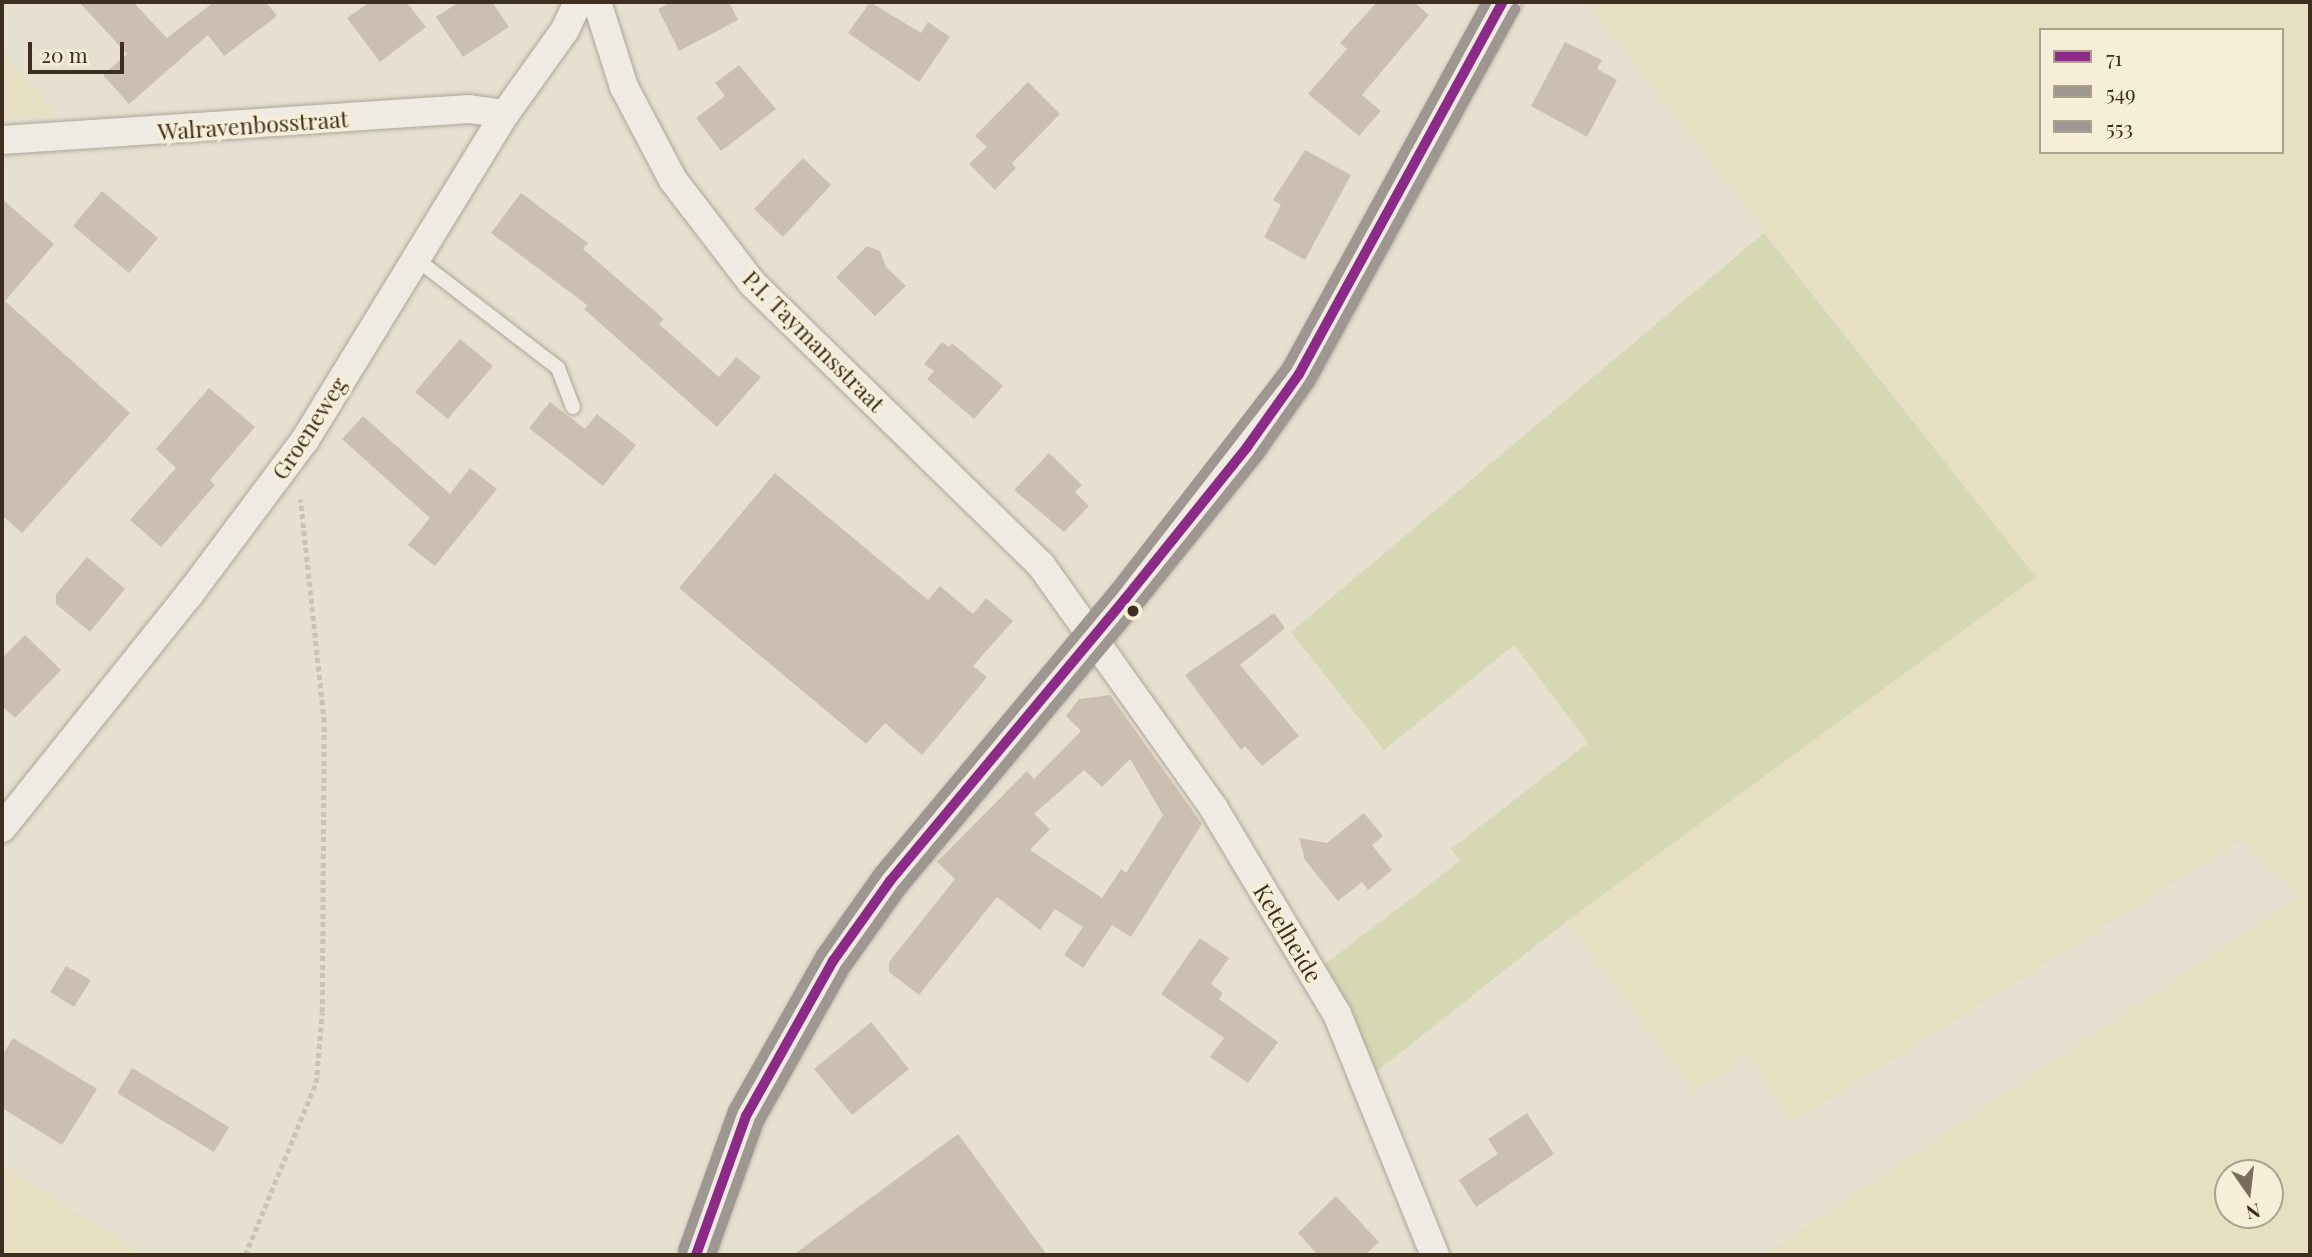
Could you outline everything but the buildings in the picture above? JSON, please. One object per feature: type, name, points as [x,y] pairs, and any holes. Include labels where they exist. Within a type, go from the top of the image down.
[{"type":"street","name":"Groeneweg","points":[[2,828],[189,595],[295,453],[505,114],[565,30],[578,2]]},
{"type":"street","name":"P.I. Taymansstraat","points":[[597,2],[624,87],[673,180],[752,283],[1041,565],[1093,638]]},
{"type":"street","points":[[696,1255],[746,1116],[833,961],[890,881],[1093,638],[1247,447],[1299,374],[1503,2]]},
{"type":"street","name":"Walravenbosstraat","points":[[2,140],[468,109],[505,114]]},
{"type":"street","name":"Ketelheide","points":[[1093,638],[1213,807],[1337,1014],[1435,1255]]},
{"type":"lane","points":[[415,258],[558,368],[573,407]]},
{"type":"path","points":[[245,1255],[316,1083],[322,1012],[324,722],[295,453]]},
{"type":"shaded area","points":[[1586,2],[2310,2],[2310,1255],[1763,1255],[2300,895],[2242,840],[1793,1122],[1748,1054],[1694,1092],[1567,921],[2036,577]]},
{"type":"shaded area","points":[[2,50],[58,116],[2,117]]},
{"type":"shaded area","points":[[2,1165],[145,1255],[2,1255]]},
{"type":"green space","points":[[1764,233],[2036,577],[1567,921],[1377,1071],[1324,965],[1460,861],[1451,849],[1588,743],[1514,645],[1384,750],[1291,632]]},
{"type":"transit line","name":"553","points":[[683,1250],[733,1110],[822,953],[879,872],[1114,590],[1287,367],[1487,2]]},
{"type":"transit line","name":"71","points":[[696,1255],[746,1116],[833,961],[890,881],[1125,599],[1247,447],[1299,374],[1503,2]]},
{"type":"transit line","name":"549","points":[[711,1255],[759,1122],[845,969],[901,890],[1136,608],[1258,456],[1310,382],[1515,9]]}]
